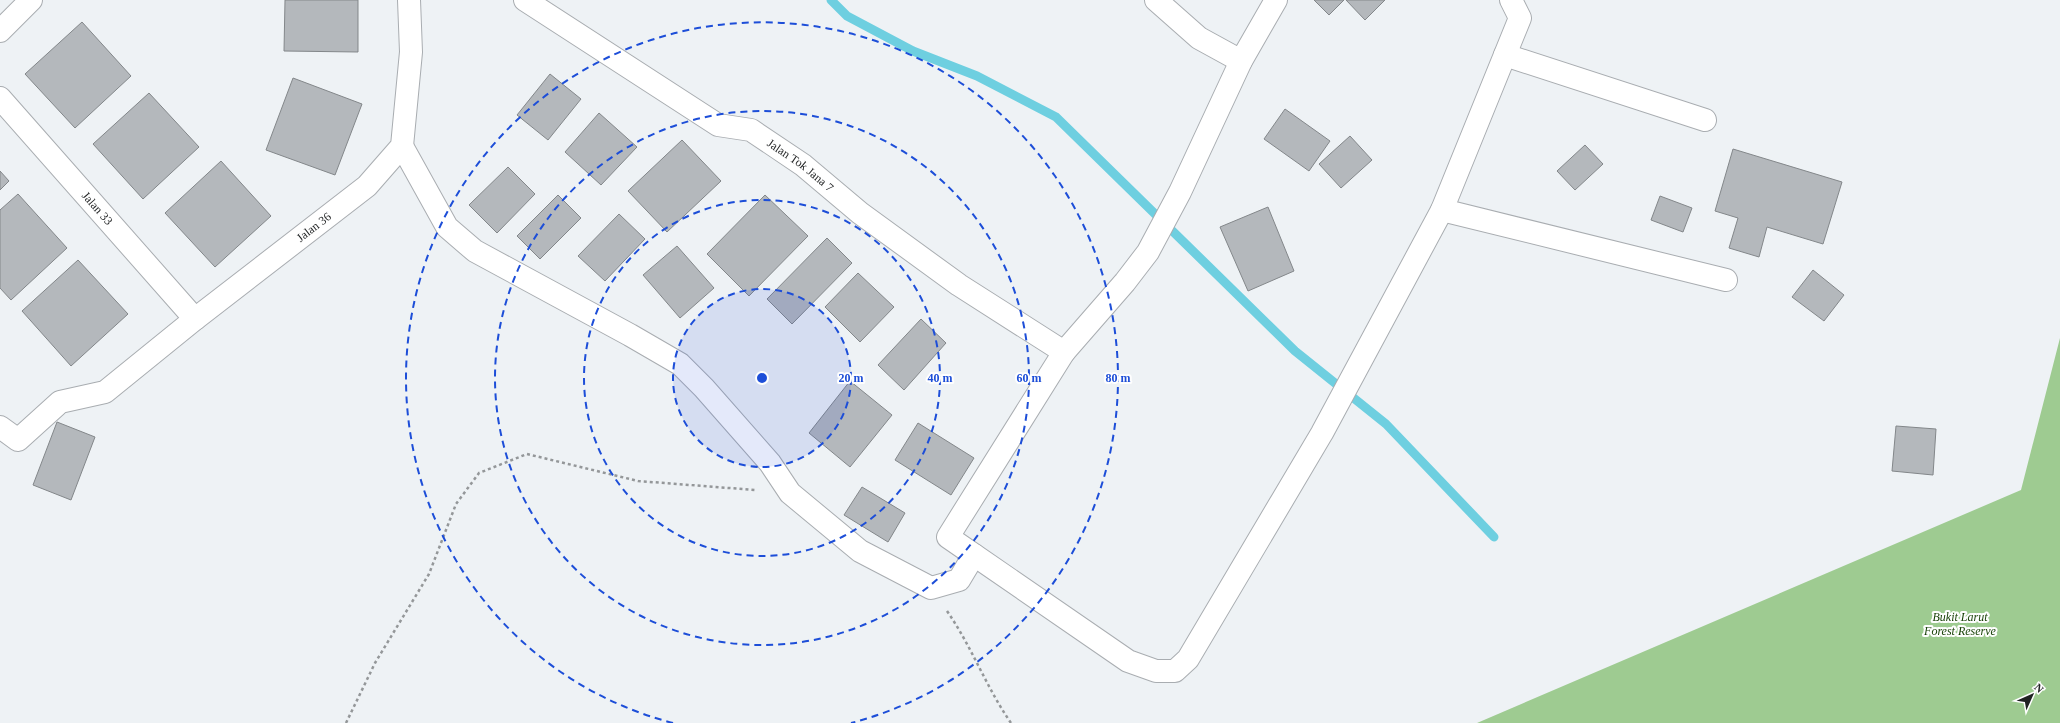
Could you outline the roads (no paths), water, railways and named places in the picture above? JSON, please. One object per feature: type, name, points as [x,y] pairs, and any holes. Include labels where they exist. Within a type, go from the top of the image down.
[{"type":"street","points":[[0,31],[31,0]]},
{"type":"street","points":[[409,0],[411,52],[402,146],[447,227],[475,251],[630,335],[680,364],[704,388],[770,463],[790,493],[860,551],[931,588],[959,580],[974,555]]},
{"type":"street","name":"Jalan Tok Jana 7","points":[[525,0],[718,125],[751,130],[803,165],[860,213],[959,284],[1064,352]]},
{"type":"street","points":[[1156,0],[1199,38],[1242,61]]},
{"type":"street","points":[[1276,0],[1242,61],[1180,192],[1148,252],[1125,282],[1064,352],[948,538],[1128,661],[1156,671],[1175,671],[1188,659],[1322,433],[1442,210],[1520,18],[1511,0]]},
{"type":"street","points":[[1505,55],[1705,120]]},
{"type":"street","name":"Jalan 33","points":[[0,98],[196,319]]},
{"type":"street","name":"Jalan 36","points":[[0,427],[18,440],[60,402],[105,392],[367,186],[402,146]]},
{"type":"street","points":[[1442,210],[1726,280]]},
{"type":"waterway","points":[[831,0],[847,16],[913,51],[977,76],[1056,117],[1295,351],[1386,424],[1494,537]]},
{"type":"park label","name":"Bukit Larut Forest Reserve","points":[[1960,624]]}]
